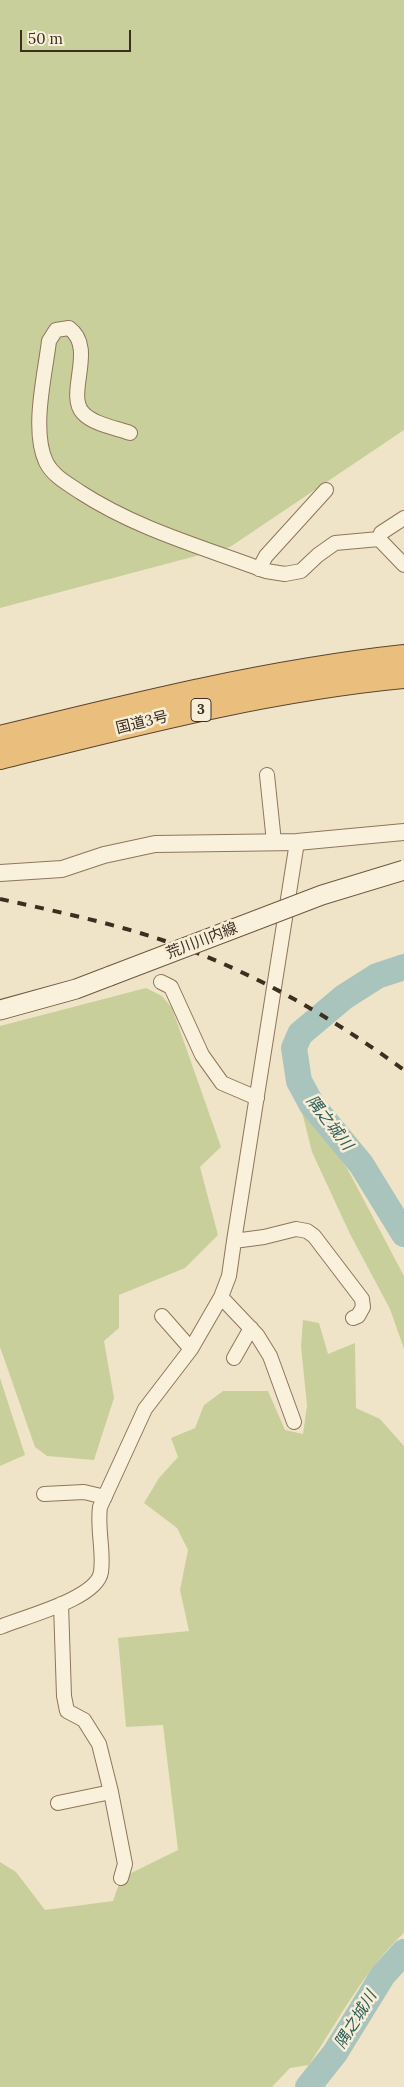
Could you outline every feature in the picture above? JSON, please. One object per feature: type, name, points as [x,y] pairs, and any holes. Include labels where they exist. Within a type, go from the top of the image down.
[{"type":"highway","name":"国道3号","points":[[0,737],[168,696],[257,678],[352,662],[404,656]]},
{"type":"highway","name":"国道3号","points":[[0,758],[172,716],[352,682],[404,677]]},
{"type":"main road","name":"荒川川内線","points":[[0,1010],[76,989],[322,895],[404,870]]},
{"type":"street","points":[[130,433],[92,420],[82,412],[78,400],[81,369],[78,339],[76,333],[69,328],[56,330],[49,341],[40,421],[41,444],[46,462],[57,477],[106,509],[140,526],[259,568],[285,574],[301,571],[318,555],[335,543],[379,539]]},
{"type":"street","points":[[259,568],[266,556],[326,490]]},
{"type":"street","points":[[379,539],[382,533],[404,518]]},
{"type":"street","points":[[379,539],[404,565]]},
{"type":"street","points":[[267,775],[274,842]]},
{"type":"street","points":[[0,872],[62,870],[104,854],[155,844],[297,842],[404,832]]},
{"type":"street","points":[[0,1627],[73,1600],[95,1583],[101,1573],[98,1521],[105,1497],[145,1409],[191,1349],[221,1297],[229,1276],[297,842]]},
{"type":"street","points":[[161,982],[171,987],[202,1055],[222,1083],[258,1098]]},
{"type":"street","points":[[234,1241],[296,1229],[307,1231],[314,1236],[362,1299],[363,1307],[358,1316],[353,1318]]},
{"type":"street","points":[[221,1297],[257,1335],[270,1356],[294,1422]]},
{"type":"street","points":[[162,1316],[191,1349]]},
{"type":"street","points":[[234,1358],[251,1328]]},
{"type":"street","points":[[44,1494],[84,1492],[105,1497]]},
{"type":"street","points":[[62,1604],[64,1696],[67,1711],[84,1720],[99,1744],[111,1792],[125,1864],[121,1878]]},
{"type":"street","points":[[58,1803],[111,1792]]},
{"type":"green space","points":[[0,0],[404,0],[404,430],[230,547],[0,608]]},
{"type":"green space","points":[[146,988],[162,996],[172,1008],[221,1147],[200,1167],[218,1235],[185,1268],[119,1295],[119,1328],[104,1341],[114,1398],[94,1460],[47,1456],[35,1447],[0,1347],[0,1026]]},
{"type":"green space","points":[[299,1100],[347,1168],[404,1276],[404,1349],[390,1309],[350,1234],[312,1152]]},
{"type":"green space","points":[[303,1320],[319,1323],[328,1354],[355,1343],[356,1408],[380,1419],[404,1446],[404,1933],[377,1962],[309,2065],[290,2068],[272,2087],[0,2087],[0,1862],[16,1872],[45,1910],[113,1901],[121,1878],[178,1850],[163,1725],[126,1727],[118,1638],[189,1631],[180,1590],[188,1550],[177,1528],[144,1503],[159,1478],[178,1457],[171,1438],[195,1428],[204,1405],[223,1391],[268,1391],[285,1430],[303,1434],[307,1406],[301,1346]]},
{"type":"green space","points":[[0,1378],[25,1455],[0,1466]]},
{"type":"waterway","name":"隅之城川","points":[[404,967],[377,976],[344,997],[300,1034],[294,1048],[299,1081],[312,1105],[361,1164],[404,1234]]},
{"type":"waterway","name":"隅之城川","points":[[308,2087],[335,2053],[383,1975],[404,1952]]},
{"type":"railway","points":[[0,899],[125,929],[165,941],[229,966],[319,1013],[404,1070]]}]
